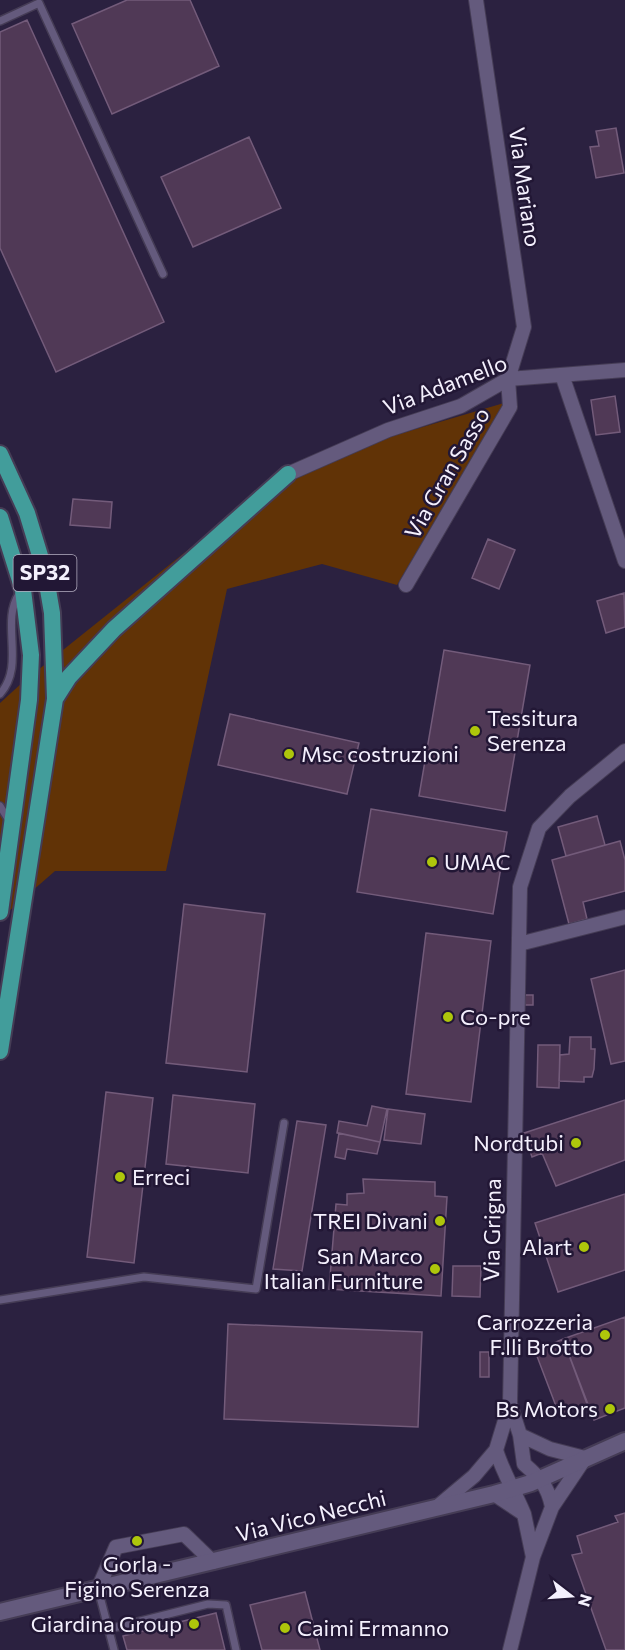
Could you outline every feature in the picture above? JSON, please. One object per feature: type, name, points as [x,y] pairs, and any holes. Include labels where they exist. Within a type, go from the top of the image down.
[{"type":"main road","name":"SP32","points":[[0,454],[27,513],[45,572],[52,613],[55,699],[0,1051]]},
{"type":"main road","points":[[55,699],[69,677],[114,629],[288,474]]},
{"type":"main road","name":"SP32","points":[[0,517],[22,590],[31,655],[29,700],[0,912]]},
{"type":"street","name":"Via Mariano","points":[[476,0],[524,327],[508,379]]},
{"type":"street","name":"Via Adamello","points":[[288,474],[388,430],[461,406],[508,379],[625,370]]},
{"type":"street","points":[[562,375],[625,561]]},
{"type":"street","name":"Via Gran Sasso","points":[[406,585],[510,407],[508,379]]},
{"type":"street","name":"Via Grigna","points":[[436,1508],[474,1476],[496,1450],[510,1404],[520,887],[539,828],[570,796],[625,751]]},
{"type":"street","points":[[519,945],[625,917]]},
{"type":"street","points":[[510,1404],[520,1435],[524,1464],[513,1488]]},
{"type":"street","points":[[510,1650],[533,1557],[552,1507],[585,1458],[550,1449],[520,1435]]},
{"type":"street","name":"Via Vico Necchi","points":[[0,1612],[494,1494],[541,1478],[625,1442]]},
{"type":"street","points":[[496,1450],[502,1472],[513,1488],[524,1514],[533,1557]]},
{"type":"street","points":[[524,1464],[541,1478],[549,1490],[552,1507]]},
{"type":"street","points":[[494,1494],[524,1514]]},
{"type":"street","points":[[98,1589],[116,1547],[184,1534],[213,1562]]},
{"type":"lane","points":[[0,21],[39,3],[163,274]]},
{"type":"lane","points":[[0,694],[10,678],[13,666],[12,620],[16,597],[22,590]]},
{"type":"lane","points":[[0,806],[12,825]]},
{"type":"lane","points":[[0,1300],[144,1277],[256,1288],[284,1123]]},
{"type":"lane","points":[[98,1589],[114,1650]]},
{"type":"lane","points":[[109,1629],[208,1604],[226,1605],[236,1650]]},
{"type":"shaded area","points":[[504,403],[397,585],[322,564],[227,589],[166,871],[55,871],[0,919],[0,703],[23,682],[294,465]]},
{"type":"building","points":[[127,0],[190,0],[219,66],[112,114],[72,24]]},
{"type":"building","points":[[27,20],[164,322],[56,372],[0,248],[0,32]]},
{"type":"building","points":[[616,128],[624,173],[596,178],[590,147],[599,146],[596,131]]},
{"type":"building","points":[[249,137],[281,208],[193,247],[161,177]]},
{"type":"building","points":[[615,396],[620,432],[596,435],[591,400]]},
{"type":"building","points":[[73,499],[112,502],[110,528],[70,525]]},
{"type":"building","points":[[488,539],[515,550],[499,589],[472,578]]},
{"type":"building","points":[[624,593],[625,627],[606,633],[597,601]]},
{"type":"building","name":"Tessitura Serenza","points":[[444,650],[530,665],[505,811],[419,796]]},
{"type":"building","name":"Msc costruzioni","points":[[230,714],[359,743],[347,794],[218,765]]},
{"type":"building","name":"UMAC","points":[[371,809],[507,832],[493,914],[357,892]]},
{"type":"building","points":[[597,816],[605,845],[566,856],[558,827]]},
{"type":"building","points":[[620,841],[625,860],[625,891],[583,902],[587,919],[569,924],[552,860]]},
{"type":"building","points":[[184,904],[265,914],[247,1072],[166,1063]]},
{"type":"building","name":"Co-pre","points":[[426,933],[491,941],[471,1102],[406,1094]]},
{"type":"building","points":[[625,970],[625,1061],[611,1064],[591,979]]},
{"type":"building","points":[[525,995],[533,995],[533,1005],[525,1005]]},
{"type":"building","points":[[570,1037],[591,1037],[591,1049],[595,1049],[592,1077],[584,1077],[584,1082],[559,1081],[560,1055],[569,1054]]},
{"type":"building","points":[[538,1045],[560,1045],[559,1088],[537,1087]]},
{"type":"building","name":"Erreci","points":[[106,1092],[153,1098],[134,1263],[87,1257]]},
{"type":"building","points":[[173,1095],[255,1104],[248,1173],[166,1164]]},
{"type":"building","name":"Nordtubi","points":[[625,1100],[625,1160],[556,1186],[542,1153],[532,1157],[524,1133]]},
{"type":"building","points":[[372,1106],[387,1109],[380,1142],[337,1133],[339,1121],[367,1126]]},
{"type":"building","points":[[388,1109],[425,1114],[421,1144],[384,1140]]},
{"type":"building","points":[[297,1121],[326,1125],[302,1271],[273,1269]]},
{"type":"building","points":[[339,1133],[380,1142],[377,1154],[347,1149],[345,1159],[335,1157]]},
{"type":"building","points":[[363,1179],[435,1182],[435,1196],[447,1197],[441,1296],[329,1289],[336,1204],[347,1205],[347,1194],[364,1193]]},
{"type":"building","name":"Alart","points":[[625,1194],[625,1270],[558,1292],[535,1223]]},
{"type":"building","points":[[453,1266],[481,1266],[480,1297],[452,1296]]},
{"type":"building","points":[[625,1317],[625,1408],[594,1420],[563,1339]]},
{"type":"building","points":[[228,1324],[422,1332],[418,1427],[224,1419]]},
{"type":"building","points":[[563,1339],[587,1404],[559,1414],[535,1351]]},
{"type":"building","points":[[480,1352],[489,1352],[489,1377],[480,1377]]},
{"type":"building","points":[[625,1513],[625,1650],[606,1650],[572,1555],[582,1553],[577,1536],[618,1522],[615,1516]]},
{"type":"building","name":"Caimi Ermanno","points":[[305,1592],[320,1650],[262,1650],[250,1605]]},
{"type":"building","name":"Giardina Group","points":[[216,1613],[225,1650],[127,1650],[123,1636]]},
{"type":"place","name":"Tessitura Serenza","points":[[475,731]]},
{"type":"place","name":"Msc costruzioni","points":[[289,754]]},
{"type":"place","name":"UMAC","points":[[432,862]]},
{"type":"place","name":"Co-pre","points":[[448,1017]]},
{"type":"place","name":"Nordtubi","points":[[576,1143]]},
{"type":"place","name":"Erreci","points":[[120,1177]]},
{"type":"place","name":"TREI Divani","points":[[440,1221]]},
{"type":"place","name":"Alart","points":[[584,1247]]},
{"type":"place","name":"San Marco Italian Furniture","points":[[435,1269]]},
{"type":"place","name":"Carrozzeria F.lli Brotto","points":[[605,1335]]},
{"type":"place","name":"Bs Motors","points":[[610,1409]]},
{"type":"place","name":"Gorla - Figino Serenza","points":[[137,1541]]},
{"type":"place","name":"Giardina Group","points":[[194,1624]]},
{"type":"place","name":"Caimi Ermanno","points":[[285,1628]]}]
